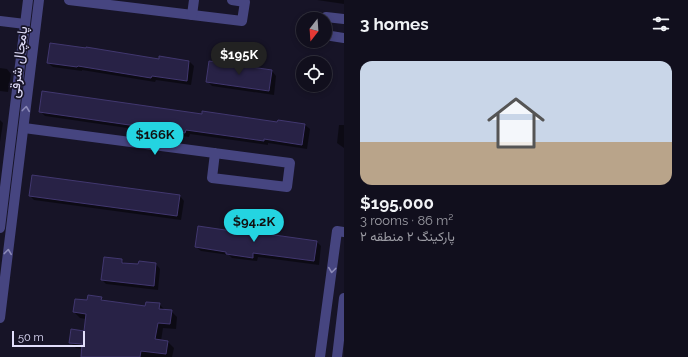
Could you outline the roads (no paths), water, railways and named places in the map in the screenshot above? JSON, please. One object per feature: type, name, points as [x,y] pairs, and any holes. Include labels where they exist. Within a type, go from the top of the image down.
[{"type":"street","name":"پامچال شرقی","points":[[0,228],[4,156],[28,0]]},
{"type":"street","name":"پامچال شرقی","points":[[0,318],[39,0]]},
{"type":"street","points":[[69,0],[242,21],[244,2],[232,0]]},
{"type":"street","points":[[192,15],[194,0]]},
{"type":"street","points":[[332,18],[344,19]]},
{"type":"street","points":[[0,21],[25,24]]},
{"type":"street","points":[[332,36],[344,38]]},
{"type":"street","points":[[24,128],[215,153],[290,163],[288,187],[212,178],[215,153]]},
{"type":"street","points":[[320,357],[340,231]]},
{"type":"street","points":[[339,351],[344,298]]}]
